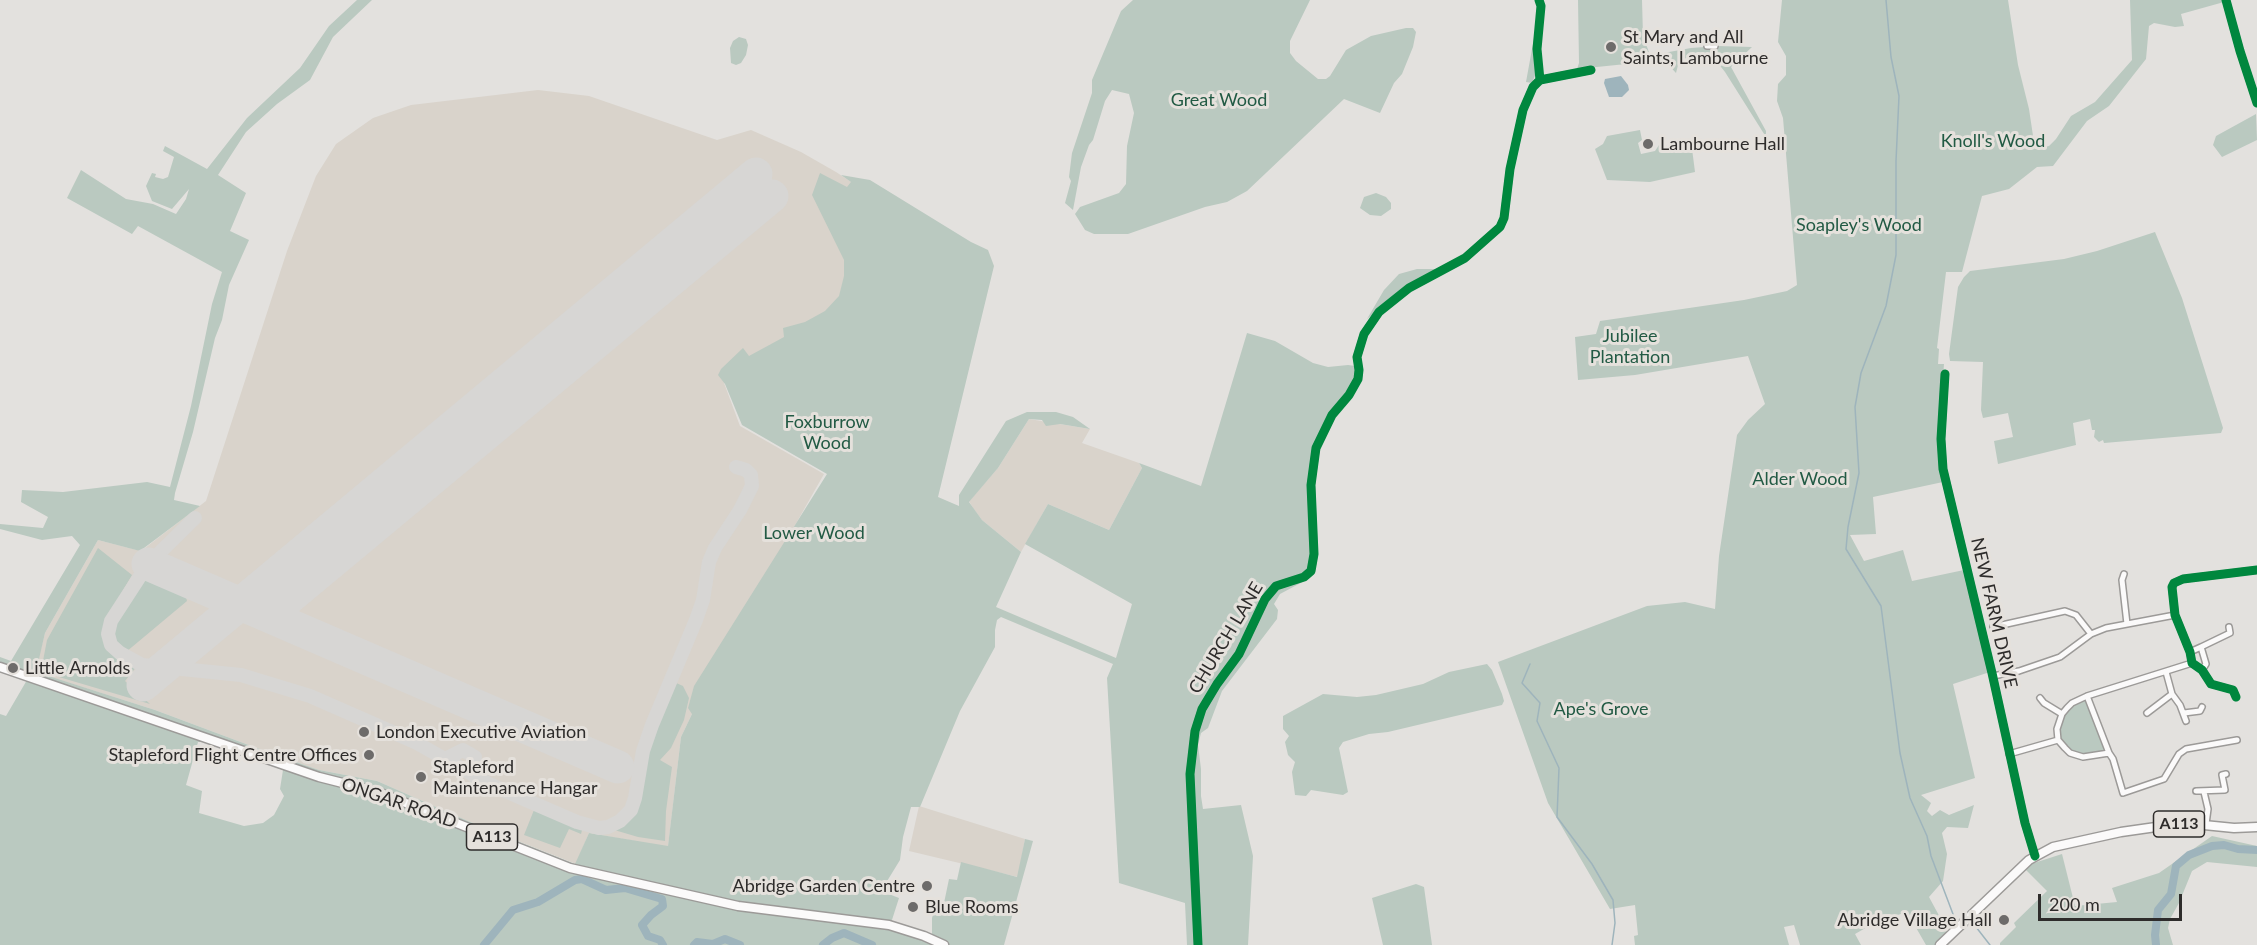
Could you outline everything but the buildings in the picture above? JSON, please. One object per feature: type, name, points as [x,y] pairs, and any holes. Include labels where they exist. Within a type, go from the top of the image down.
[{"type":"main road","name":"ONGAR ROAD","points":[[0,666],[319,777],[378,792],[570,868],[738,906],[889,925],[909,930],[944,945]]},
{"type":"main road","name":"A113","points":[[1940,945],[2034,856],[2056,846],[2121,832],[2184,823],[2234,828],[2257,827]]},
{"type":"street","points":[[2226,0],[2257,103]]},
{"type":"street","points":[[1707,46],[1715,46]]},
{"type":"street","name":"CHURCH LANE","points":[[1198,945],[1190,774],[1195,731],[1202,709],[1239,654],[1265,599],[1276,586],[1304,577],[1311,571],[1314,554],[1311,485],[1316,448],[1332,415],[1358,379],[1357,357],[1364,334],[1379,312],[1409,288],[1465,258],[1500,226],[1504,218],[1510,169],[1523,110],[1533,87],[1540,80],[1591,70]]},
{"type":"street","name":"NEW FARM DRIVE","points":[[1946,374],[1941,439],[1943,469],[2034,856]]},
{"type":"street","points":[[2236,697],[2234,690],[2211,684],[2202,670],[2192,663],[2175,615],[2172,587],[2179,580],[2257,570]]},
{"type":"street","points":[[2124,574],[2122,580],[2127,624]]},
{"type":"street","points":[[1993,627],[2065,611],[2076,615],[2091,634]]},
{"type":"street","points":[[1993,676],[2060,657],[2091,634],[2106,628],[2175,615]]},
{"type":"street","points":[[2190,652],[2230,633],[2229,627]]},
{"type":"street","points":[[2201,647],[2206,664],[2202,670]]},
{"type":"street","points":[[2109,753],[2090,757],[2075,755],[2058,740],[2057,729],[2062,714],[2072,703],[2087,696],[2192,663]]},
{"type":"street","points":[[2166,672],[2172,694],[2184,713],[2186,721]]},
{"type":"street","points":[[2147,713],[2172,694]]},
{"type":"street","points":[[2087,696],[2113,759],[2123,793],[2164,779],[2179,754],[2186,749],[2238,740]]},
{"type":"street","points":[[2040,698],[2044,704],[2062,714]]},
{"type":"street","points":[[2184,713],[2200,711],[2202,707]]},
{"type":"street","points":[[2009,754],[2058,740]]},
{"type":"street","points":[[2196,791],[2225,790],[2223,776],[2226,774]]},
{"type":"street","points":[[2204,792],[2208,809],[2206,824]]},
{"type":"shaded area","points":[[538,90],[589,96],[717,140],[751,130],[801,152],[836,172],[947,245],[912,275],[803,407],[784,407],[724,383],[740,426],[824,474],[713,670],[681,737],[668,847],[589,833],[576,864],[477,825],[377,781],[319,770],[155,710],[35,672],[45,633],[98,540],[141,551],[206,501],[287,251],[316,176],[336,144],[373,118],[411,105]]},
{"type":"shaded area","points":[[1029,419],[1090,429],[1082,443],[1139,463],[1142,468],[1109,530],[1048,504],[1021,552],[982,520],[973,508],[969,501],[998,468]]},
{"type":"shaded area","points":[[919,806],[1025,839],[1018,877],[909,851]]},
{"type":"green space","points":[[357,0],[372,0],[333,37],[310,80],[277,104],[246,132],[218,175],[246,193],[230,231],[249,240],[229,285],[193,432],[175,493],[174,500],[200,506],[140,551],[98,540],[45,633],[36,672],[155,710],[319,770],[377,781],[477,825],[575,864],[589,833],[668,846],[681,737],[692,714],[688,708],[694,686],[827,474],[742,425],[725,384],[718,375],[721,369],[743,348],[749,356],[784,337],[783,328],[805,322],[825,311],[839,296],[844,276],[844,260],[812,195],[820,173],[847,187],[851,182],[841,175],[870,180],[988,250],[994,266],[938,497],[959,506],[959,495],[1006,421],[1027,412],[1056,412],[1073,417],[1090,429],[1060,424],[1046,426],[1042,420],[1029,419],[998,468],[969,502],[982,520],[1021,552],[996,607],[1116,658],[1132,604],[1025,544],[1048,504],[1109,530],[1142,468],[1139,463],[1201,486],[1247,333],[1275,341],[1313,363],[1328,367],[1348,365],[1363,367],[1354,391],[1332,417],[1318,449],[1313,497],[1315,566],[1310,578],[1280,594],[1274,604],[1278,610],[1277,619],[1222,691],[1208,728],[1201,733],[1198,745],[1203,809],[1241,805],[1253,856],[1248,945],[1187,945],[1185,903],[1119,883],[1107,678],[1113,664],[1001,617],[997,620],[995,630],[995,647],[960,711],[920,807],[911,807],[900,860],[881,891],[899,898],[891,923],[939,945],[0,945],[0,714],[6,716],[27,680],[2,670],[0,672],[0,657],[11,661],[80,545],[72,536],[42,540],[0,529],[0,524],[43,528],[48,517],[21,502],[22,490],[63,492],[147,482],[170,487],[191,406],[212,304],[222,272],[138,226],[132,234],[67,198],[81,170],[126,199],[153,204],[176,214],[186,199],[189,189],[172,209],[152,201],[146,186],[152,173],[156,174],[155,177],[163,179],[168,177],[174,157],[163,151],[165,146],[207,169],[247,118],[300,68],[329,26]],"holes":[[[198,742],[207,742],[283,770],[280,789],[284,796],[274,815],[263,823],[244,826],[199,813],[202,791],[186,785]]]},
{"type":"green space","name":"Great Wood","points":[[1133,0],[1310,0],[1290,41],[1290,53],[1318,79],[1326,79],[1330,76],[1346,50],[1371,36],[1406,28],[1413,28],[1416,32],[1413,47],[1402,74],[1394,83],[1380,113],[1344,99],[1247,191],[1227,202],[1205,207],[1128,234],[1094,234],[1085,230],[1075,214],[1080,207],[1119,193],[1126,184],[1127,146],[1134,113],[1129,94],[1112,90],[1105,101],[1093,140],[1081,167],[1073,210],[1065,203],[1071,181],[1069,177],[1072,153],[1092,93],[1092,80],[1121,11]]},
{"type":"green space","points":[[1578,0],[1642,0],[1643,36],[1650,55],[1636,63],[1577,69],[1579,63]]},
{"type":"green space","points":[[1782,0],[2008,0],[2035,149],[2049,146],[2071,116],[2095,102],[2132,60],[2130,0],[2223,0],[2224,2],[2181,14],[2184,26],[2175,27],[2154,23],[2149,26],[2146,59],[2109,106],[2087,121],[2053,166],[2037,167],[2009,189],[1982,196],[1962,272],[1946,272],[1937,348],[1939,349],[1938,364],[1944,364],[1938,438],[1943,482],[1873,497],[1876,534],[1850,535],[1864,561],[1903,550],[1912,581],[1964,570],[1990,672],[1953,684],[1975,778],[1921,795],[1931,803],[1927,811],[1932,816],[1940,810],[1949,815],[1974,805],[1968,828],[1947,827],[1942,833],[1947,854],[1943,881],[1929,897],[1949,934],[1935,945],[1926,945],[1907,912],[1876,922],[1855,934],[1861,945],[1800,945],[1794,925],[1784,927],[1789,945],[1635,945],[1634,936],[1638,935],[1635,905],[1610,909],[1548,803],[1498,662],[1647,606],[1685,602],[1715,609],[1719,556],[1737,435],[1748,420],[1765,404],[1748,356],[1635,375],[1578,380],[1575,337],[1596,334],[1600,321],[1744,300],[1787,291],[1797,285],[1783,118],[1777,101],[1778,84],[1786,75],[1786,56],[1778,42]]},
{"type":"green space","points":[[1536,27],[1541,28],[1541,60],[1532,83],[1526,82]]},
{"type":"green space","points":[[739,37],[746,39],[748,45],[746,55],[741,63],[736,65],[731,63],[730,48],[733,41]]},
{"type":"green space","points":[[1718,46],[1752,47],[1731,67],[1766,131],[1766,137],[1725,72],[1710,53],[1687,57],[1678,65],[1676,73],[1658,54]]},
{"type":"green space","points":[[2256,114],[2257,140],[2222,157],[2213,145],[2216,136]]},
{"type":"green space","points":[[1640,130],[1642,140],[1638,143],[1641,154],[1655,151],[1659,145],[1665,144],[1670,150],[1674,148],[1673,143],[1691,141],[1695,172],[1650,182],[1607,180],[1595,149],[1603,144],[1607,136]]},
{"type":"green space","points":[[1376,193],[1386,197],[1391,203],[1391,209],[1381,216],[1370,215],[1360,208],[1364,197]]},
{"type":"green space","points":[[2155,232],[2182,298],[2223,428],[2221,433],[2104,443],[2103,440],[2099,442],[2094,437],[2095,430],[2092,430],[2090,419],[2073,423],[2076,445],[1998,464],[1994,441],[2013,437],[2008,413],[1983,418],[1981,410],[1983,362],[1950,361],[1958,287],[1964,277],[1970,271],[2064,259]]},
{"type":"green space","points":[[1417,269],[1442,269],[1406,286],[1367,319],[1384,290],[1399,274]]},
{"type":"green space","points":[[98,548],[132,575],[108,616],[104,629],[105,641],[113,654],[137,666],[125,681],[150,704],[59,677],[42,666],[47,640]]},
{"type":"green space","points":[[142,578],[186,597],[187,601],[126,652],[117,646],[113,639],[112,628]]},
{"type":"green space","points":[[1487,664],[1502,694],[1504,701],[1502,705],[1388,732],[1369,734],[1343,742],[1339,748],[1348,792],[1343,795],[1311,790],[1306,796],[1295,795],[1292,772],[1295,762],[1288,755],[1285,742],[1289,736],[1283,729],[1283,716],[1323,694],[1357,697],[1376,695],[1423,684],[1449,672]]},
{"type":"green space","points":[[674,682],[683,686],[689,698],[684,720],[671,748],[660,760],[672,767],[666,811],[665,841],[638,837],[611,829],[625,823],[634,813],[645,777],[651,737]]},
{"type":"green space","points":[[2084,700],[2087,701],[2105,751],[2082,755],[2070,750],[2061,739],[2060,728],[2063,716],[2071,707]]},
{"type":"green space","points":[[534,810],[582,830],[581,834],[569,829],[560,848],[524,835]]},
{"type":"green space","points":[[2212,836],[2257,846],[2257,867],[2207,862],[2192,871],[2170,919],[2168,928],[2173,945],[2000,945],[2016,927],[2014,923],[2047,891],[2026,870],[2031,864],[2062,854],[2075,906],[2117,902],[2112,888],[2159,873]]},
{"type":"green space","points":[[1025,839],[1033,841],[1004,945],[948,945],[932,937],[932,918],[937,902],[944,903],[949,879],[957,880],[961,862],[1017,877]]},
{"type":"green space","points":[[1416,884],[1424,887],[1432,945],[1383,945],[1372,898]]},
{"type":"water","points":[[1621,76],[1629,90],[1622,97],[1609,97],[1604,83],[1605,79]]},
{"type":"waterway","points":[[1886,0],[1891,57],[1899,96],[1896,255],[1886,306],[1861,373],[1855,407],[1859,473],[1846,549],[1881,606],[1900,753],[1910,798],[1927,836],[1931,856],[1956,922],[1963,917]]},
{"type":"waterway","points":[[1530,664],[1522,683],[1540,703],[1537,721],[1559,768],[1557,817],[1592,864],[1613,900],[1615,923],[1612,945]]},
{"type":"waterway","points":[[2156,945],[2158,910],[2171,894],[2176,866],[2189,855],[2212,846],[2224,845],[2238,849],[2257,850]]},
{"type":"waterway","points":[[484,945],[513,910],[538,902],[575,880],[582,879],[606,890],[625,888],[662,899],[663,906],[642,925],[648,936],[660,940],[663,945]]},
{"type":"waterway","points":[[1974,921],[1990,945]]},
{"type":"waterway","points":[[823,945],[844,933],[872,945]]},
{"type":"waterway","points":[[694,945],[697,942],[713,944],[725,939],[740,945]]},
{"type":"taxiway","points":[[195,518],[148,564],[111,621],[108,634],[111,645],[120,653],[142,665],[241,675],[310,696],[415,742],[489,784],[577,822],[599,828],[608,827],[620,821],[631,810],[643,751],[703,600],[709,562],[752,486],[751,475],[746,470],[736,467]]},
{"type":"taxiway","points":[[445,759],[463,750],[475,757],[474,776]]},
{"type":"runway","points":[[143,685],[756,174]]},
{"type":"runway","points":[[272,612],[772,196]]},
{"type":"runway","points":[[148,564],[618,767]]},
{"type":"cycle path","points":[[1539,0],[1541,6],[1537,49],[1540,80]]},
{"type":"cycle path","points":[[2226,0],[2257,103]]},
{"type":"cycle path","points":[[1198,945],[1190,774],[1195,731],[1202,709],[1239,654],[1265,599],[1276,586],[1304,577],[1311,571],[1314,554],[1311,485],[1316,448],[1332,415],[1349,395],[1358,379],[1357,357],[1364,334],[1379,312],[1409,288],[1465,258],[1500,227],[1504,218],[1510,169],[1523,110],[1533,87],[1540,80],[1591,70]]},
{"type":"cycle path","points":[[1945,374],[1941,439],[1943,469],[2025,823],[2035,856]]},
{"type":"cycle path","points":[[2236,697],[2233,690],[2211,684],[2202,670],[2192,663],[2175,615],[2172,587],[2174,583],[2183,579],[2257,570]]},
{"type":"place","name":"St Mary and All Saints, Lambourne","points":[[1611,47]]},
{"type":"place","name":"Lambourne Hall","points":[[1648,144]]},
{"type":"place","name":"Little Arnolds","points":[[13,668]]},
{"type":"place","name":"London Executive Aviation","points":[[364,732]]},
{"type":"place","name":"Stapleford Flight Centre Offices","points":[[369,755]]},
{"type":"place","name":"Stapleford Maintenance Hangar","points":[[421,777]]},
{"type":"place","name":"Abridge Garden Centre","points":[[927,886]]},
{"type":"place","name":"Blue Rooms","points":[[913,907]]},
{"type":"place","name":"Abridge Village Hall","points":[[2004,920]]},
{"type":"park label","name":"Knoll's Wood","points":[[1993,141]]},
{"type":"park label","name":"Soapley's Wood","points":[[1859,225]]},
{"type":"park label","name":"Jubilee Plantation","points":[[1630,346]]},
{"type":"park label","name":"Foxburrow Wood","points":[[827,432]]},
{"type":"park label","name":"Alder Wood","points":[[1800,479]]},
{"type":"park label","name":"Lower Wood","points":[[814,533]]},
{"type":"park label","name":"Ape's Grove","points":[[1601,709]]}]
